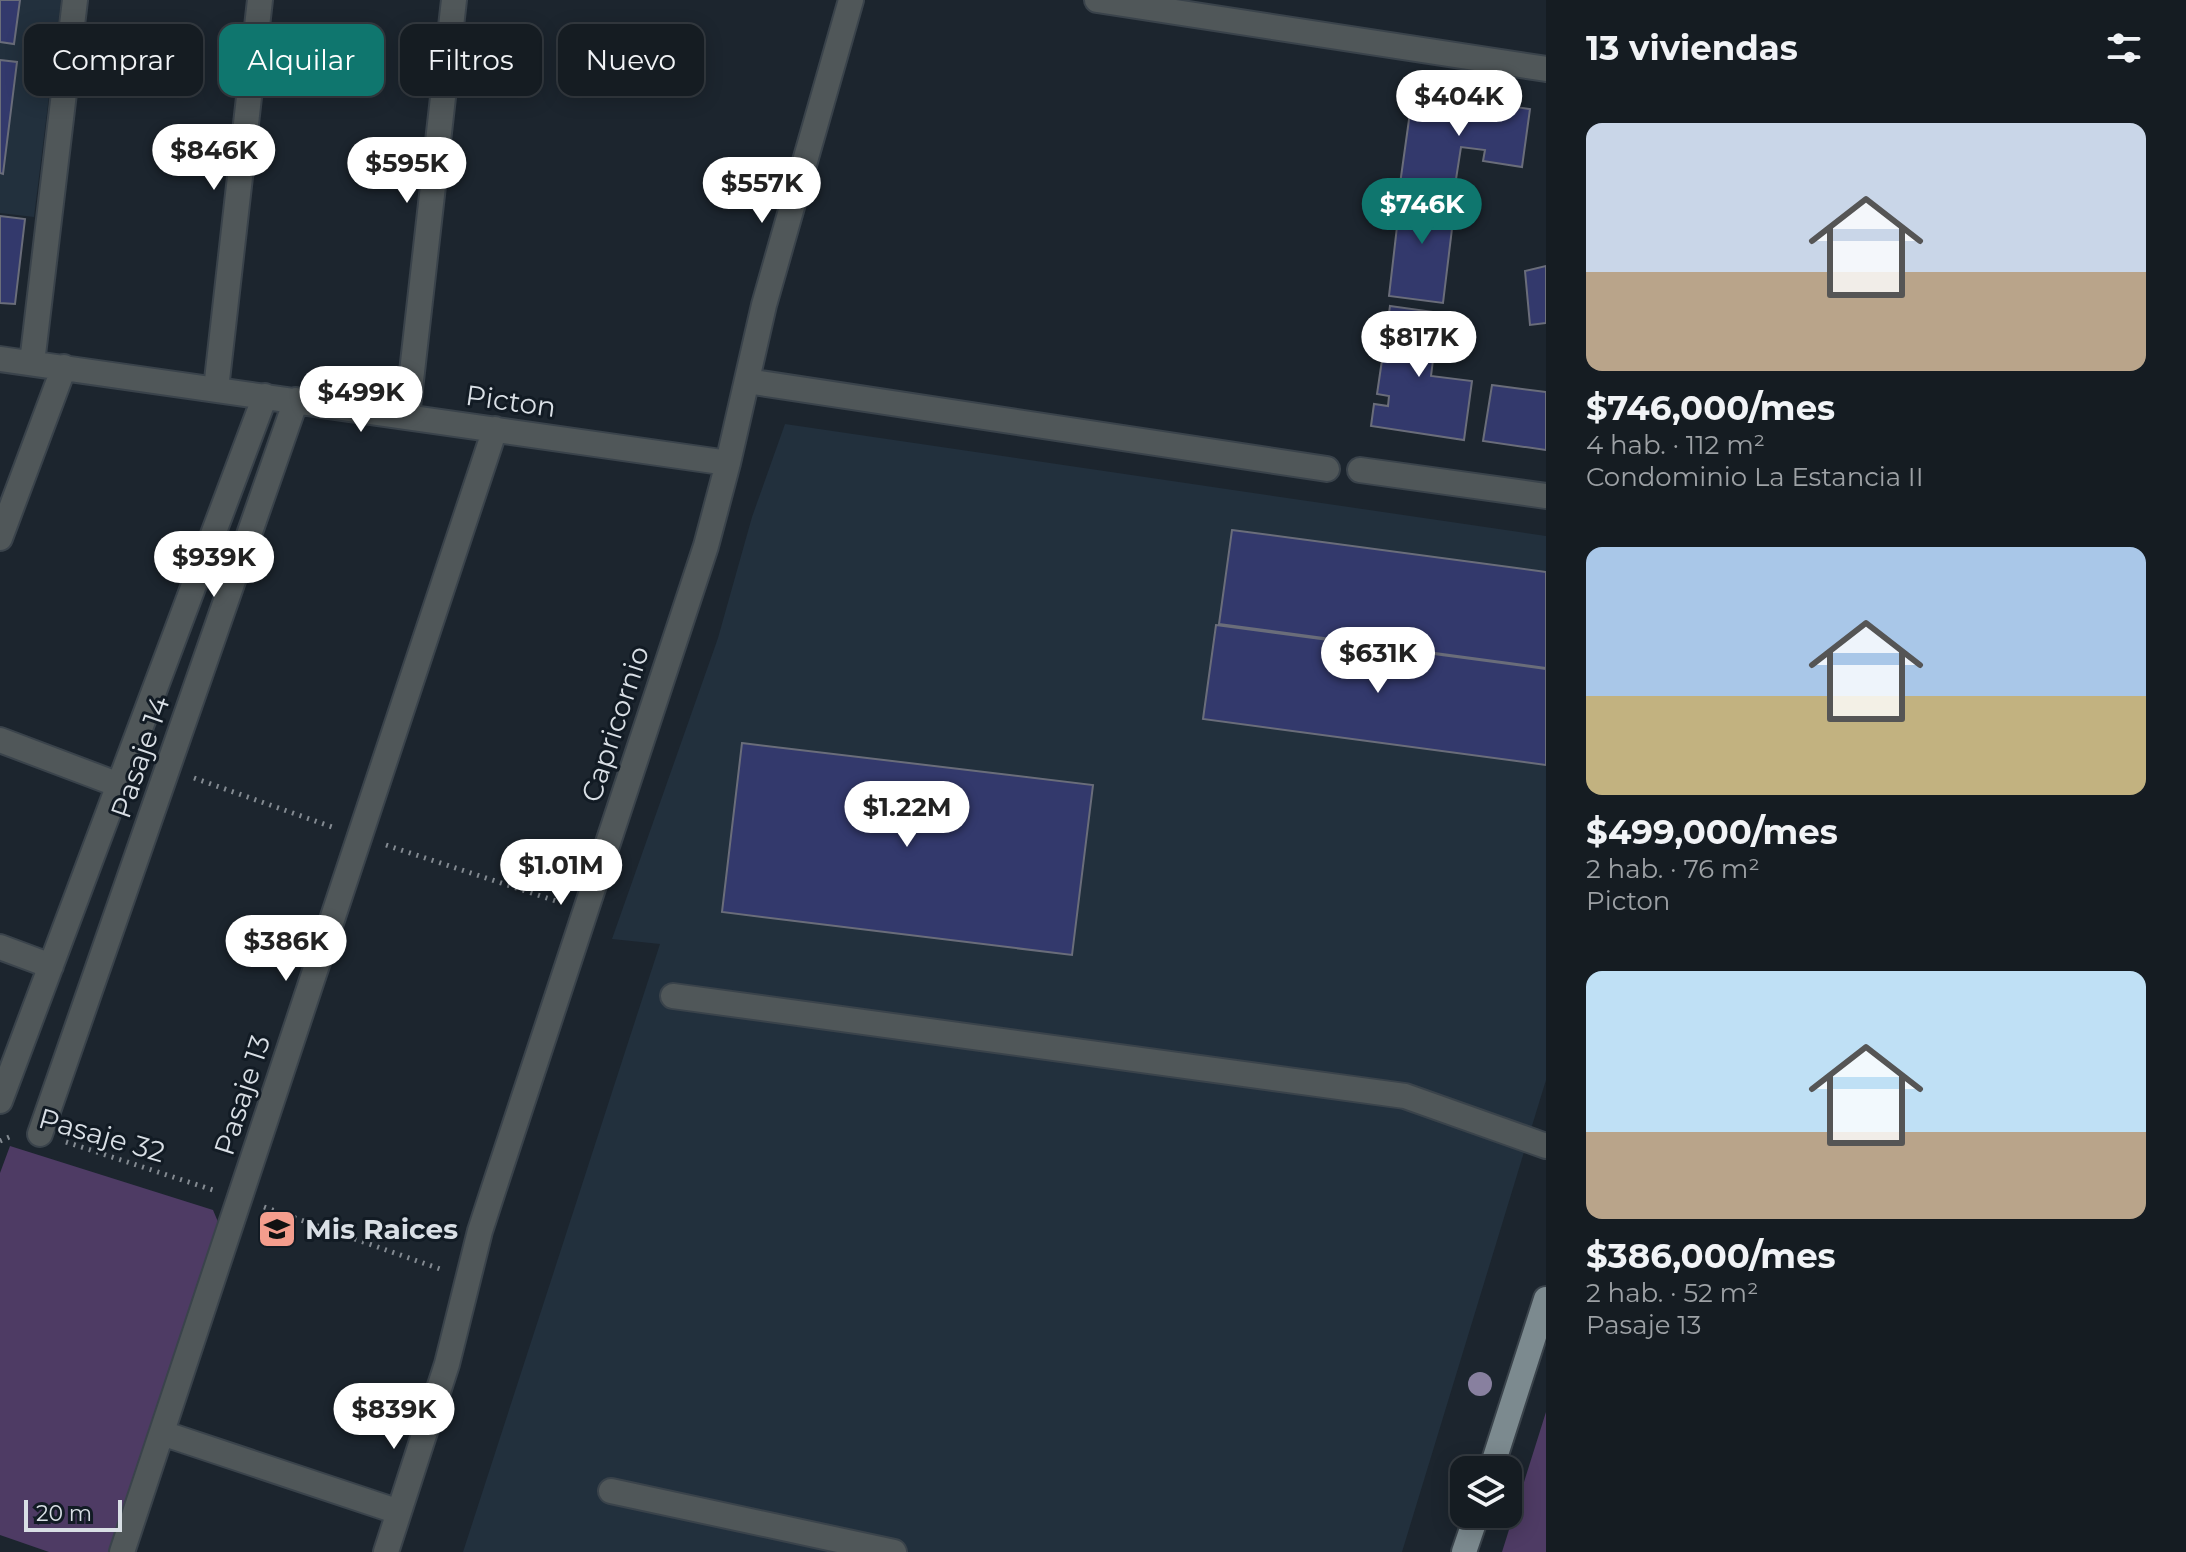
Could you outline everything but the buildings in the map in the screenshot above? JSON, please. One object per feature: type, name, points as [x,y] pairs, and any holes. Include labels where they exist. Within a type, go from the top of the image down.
[{"type":"main road","points":[[1496,1456],[1546,1299]]},
{"type":"main road","points":[[1464,1552],[1472,1528]]},
{"type":"street","points":[[32,363],[75,0]]},
{"type":"street","points":[[216,389],[260,0]]},
{"type":"street","points":[[407,416],[454,0]]},
{"type":"street","name":"Capricornio","points":[[386,1552],[447,1364],[494,1188],[706,546],[764,305],[851,0]]},
{"type":"street","points":[[1097,0],[1546,69]]},
{"type":"street","name":"Picton","points":[[0,359],[728,463]]},
{"type":"street","points":[[0,538],[64,367]]},
{"type":"street","points":[[747,381],[1327,469]]},
{"type":"street","name":"Pasaje 14","points":[[0,1101],[265,396]]},
{"type":"street","name":"Pasaje 14","points":[[40,1134],[296,400]]},
{"type":"street","name":"Pasaje 13","points":[[122,1552],[495,429]]},
{"type":"street","points":[[1360,470],[1546,496]]},
{"type":"street","points":[[0,740],[119,785]]},
{"type":"street","points":[[0,947],[51,966]]},
{"type":"street","points":[[673,996],[1405,1096],[1546,1146]]},
{"type":"street","points":[[162,1433],[399,1512]]},
{"type":"street","points":[[611,1491],[894,1552]]},
{"type":"path","name":"Pasaje 32","points":[[0,1141],[19,1133],[40,1134],[239,1198],[468,1279]]},
{"type":"shaded area","points":[[0,0],[61,0],[58,24],[24,24],[24,96],[49,96],[34,217],[0,213]]},
{"type":"shaded area","points":[[785,424],[1546,536],[1546,1080],[1402,1552],[463,1552],[660,944],[612,939],[718,638],[752,517]]},
{"type":"shaded area","points":[[10,1146],[213,1210],[221,1229],[115,1552],[49,1552],[0,1535],[0,1173]]},
{"type":"shaded area","points":[[1546,1412],[1546,1552],[1502,1552],[1510,1528],[1522,1528],[1522,1488]]},
{"type":"place","name":"Mis Raices","points":[[277,1229]]}]
